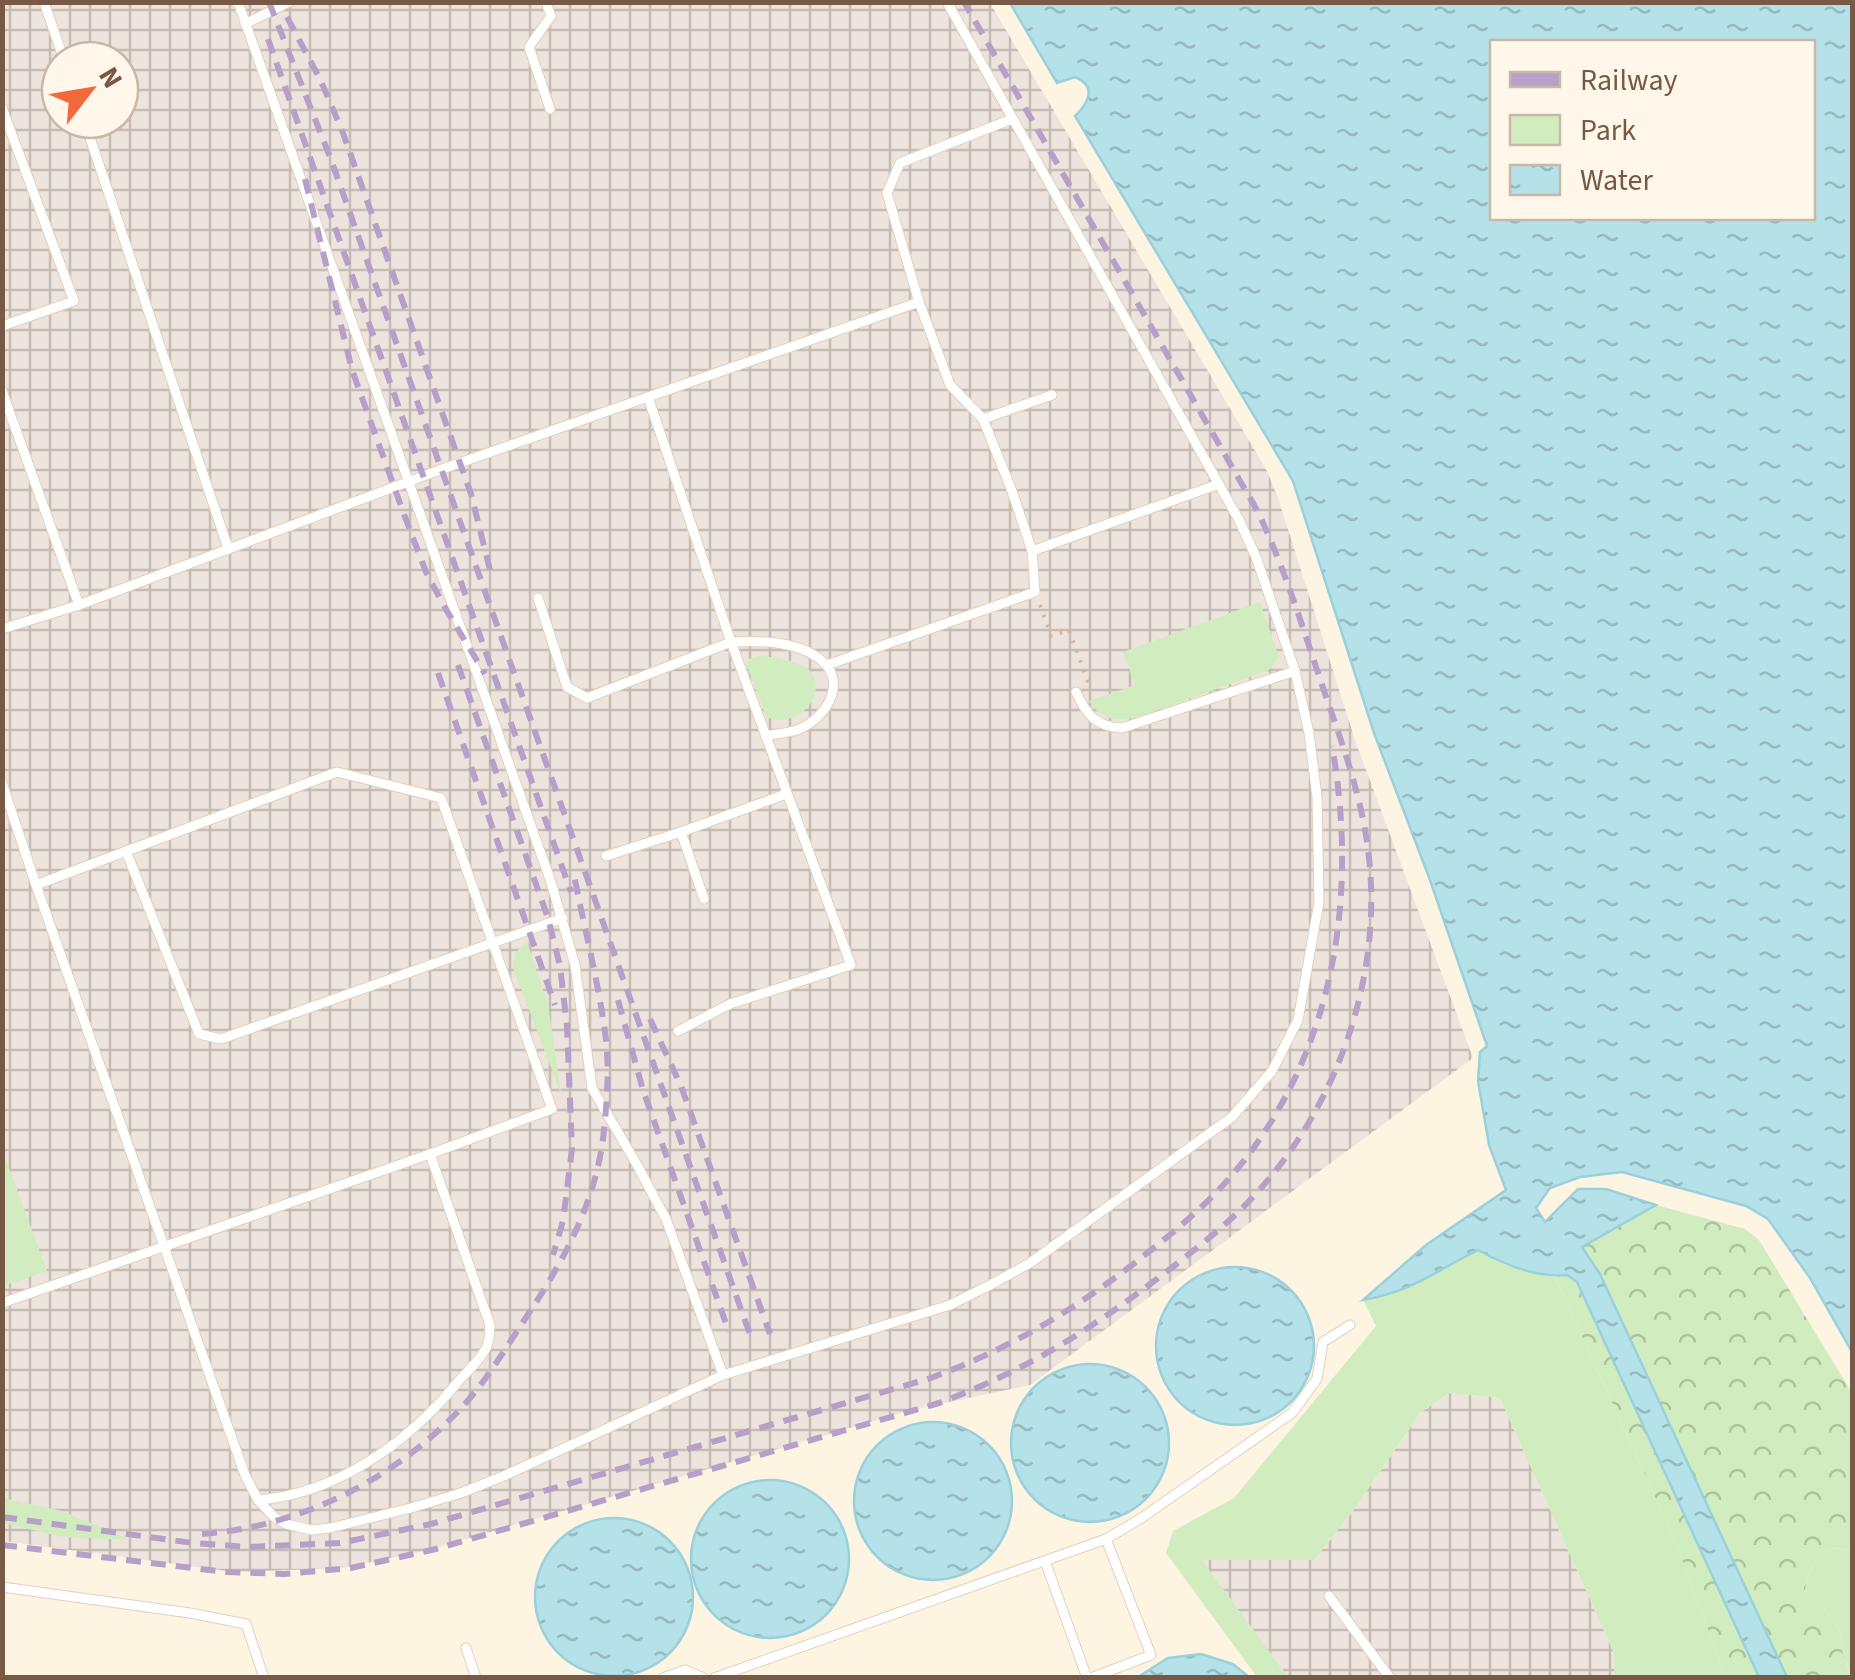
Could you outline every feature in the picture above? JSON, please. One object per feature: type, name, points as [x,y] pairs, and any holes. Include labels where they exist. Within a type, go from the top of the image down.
[{"type":"lane","points":[[44,2],[57,40]]},
{"type":"lane","points":[[238,2],[563,918],[575,965],[592,1088],[666,1219],[723,1375]]},
{"type":"lane","points":[[245,24],[289,2]]},
{"type":"lane","points":[[546,2],[550,16],[529,48],[550,109]]},
{"type":"lane","points":[[2,784],[245,1475],[258,1500],[278,1520],[312,1530],[461,1493],[723,1375],[950,1305],[1030,1263],[1232,1117],[1272,1070],[1298,1020],[1319,902],[1318,798],[1295,672],[1240,520],[946,2]]},
{"type":"lane","points":[[2,108],[74,301],[2,326]]},
{"type":"lane","points":[[827,665],[1035,592],[1032,551],[1012,491],[984,419],[950,385],[919,302],[887,193],[900,163],[1012,119]]},
{"type":"lane","points":[[91,140],[228,548]]},
{"type":"lane","points":[[2,630],[79,605],[441,469],[919,302]]},
{"type":"lane","points":[[2,391],[79,605]]},
{"type":"lane","points":[[984,419],[1052,395]]},
{"type":"lane","points":[[648,397],[731,642],[851,965],[730,1004],[678,1031]]},
{"type":"lane","points":[[1032,551],[1219,484]]},
{"type":"lane","points":[[538,598],[567,688],[587,698],[731,642],[787,645],[816,656],[827,665],[833,678],[833,694],[827,709],[796,730],[766,736]]},
{"type":"lane","points":[[1076,692],[1083,708],[1096,721],[1122,728],[1295,672]]},
{"type":"lane","points":[[2,1304],[552,1109],[441,798],[338,772],[36,885]]},
{"type":"lane","points":[[606,856],[786,794]]},
{"type":"lane","points":[[681,832],[704,899]]},
{"type":"lane","points":[[126,851],[198,1034],[220,1039],[563,918]]},
{"type":"lane","points":[[258,1500],[310,1490],[375,1457],[436,1408],[488,1347],[490,1326],[430,1154]]},
{"type":"lane","points":[[714,1678],[1106,1538],[1140,1519],[1292,1413],[1316,1379],[1324,1342],[1350,1325]]},
{"type":"lane","points":[[1046,1561],[1089,1678],[1151,1655],[1106,1538]]},
{"type":"lane","points":[[2,1588],[246,1624],[264,1678]]},
{"type":"lane","points":[[1329,1596],[1390,1678]]},
{"type":"lane","points":[[466,1648],[476,1678]]},
{"type":"lane","points":[[662,1678],[684,1670],[704,1678]]},
{"type":"path","points":[[1035,592],[1051,636],[1068,630],[1090,687],[1076,692]]},
{"type":"shaded area","points":[[3,3],[990,3],[1267,471],[1356,743],[1473,1058],[1030,1385],[912,1410],[425,1551],[343,1568],[235,1572],[3,1541]]},
{"type":"shaded area","points":[[1449,1393],[1500,1398],[1614,1653],[1615,1677],[1288,1677],[1201,1560],[1314,1560],[1420,1413]]},
{"type":"green space","points":[[1260,602],[1279,657],[1269,670],[1139,717],[1111,718],[1089,701],[1135,685],[1123,652]]},
{"type":"green space","points":[[760,655],[797,663],[814,676],[814,696],[802,713],[779,720],[766,717],[746,663]]},
{"type":"green space","points":[[527,942],[548,1004],[561,1094],[513,968],[515,953]]},
{"type":"green space","points":[[2,1149],[47,1271],[3,1286],[2,1286]]},
{"type":"green space","points":[[1656,1205],[1745,1229],[1759,1240],[1852,1393],[1852,1550],[1830,1548],[1824,1553],[1812,1567],[1805,1591],[1839,1628],[1850,1677],[1787,1677],[1600,1274],[1582,1247]]},
{"type":"green space","points":[[1478,1250],[1505,1265],[1555,1277],[1673,1536],[1726,1677],[1615,1677],[1614,1653],[1500,1398],[1449,1393],[1420,1413],[1314,1560],[1202,1560],[1288,1677],[1257,1677],[1166,1553],[1173,1531],[1234,1498],[1376,1326],[1363,1300],[1409,1286]]},
{"type":"green space","points":[[1567,1275],[1577,1282],[1759,1677],[1726,1677],[1673,1536],[1555,1277]]},
{"type":"green space","points":[[3,1498],[62,1511],[131,1540],[63,1537],[3,1523]]},
{"type":"green space","points":[[1830,1548],[1852,1550],[1852,1677],[1843,1656],[1839,1628],[1805,1592],[1812,1567]]},
{"type":"water","points":[[1010,3],[1852,3],[1852,1352],[1810,1278],[1768,1219],[1746,1206],[1622,1172],[1580,1177],[1550,1188],[1536,1208],[1545,1222],[1578,1189],[1606,1189],[1656,1205],[1582,1247],[1600,1274],[1787,1677],[1759,1677],[1577,1282],[1567,1275],[1521,1269],[1478,1250],[1409,1286],[1363,1300],[1426,1245],[1506,1190],[1489,1145],[1478,1081],[1480,1052],[1487,1046],[1374,733],[1293,481],[1075,116],[1087,100],[1088,90],[1075,77],[1057,83]]},
{"type":"water","points":[[1235,1267],[1265,1273],[1291,1290],[1308,1316],[1314,1346],[1308,1376],[1291,1402],[1265,1419],[1235,1425],[1205,1419],[1179,1402],[1162,1376],[1156,1346],[1162,1316],[1179,1290],[1205,1273]]},
{"type":"water","points":[[1090,1364],[1120,1370],[1146,1387],[1163,1413],[1169,1443],[1163,1473],[1146,1499],[1120,1516],[1090,1522],[1060,1516],[1034,1499],[1017,1473],[1011,1443],[1017,1413],[1034,1387],[1060,1370]]},
{"type":"water","points":[[933,1422],[963,1428],[989,1445],[1006,1471],[1012,1501],[1006,1531],[989,1557],[963,1574],[933,1580],[903,1574],[877,1557],[860,1531],[854,1501],[860,1471],[877,1445],[903,1428]]},
{"type":"water","points":[[770,1480],[800,1486],[826,1503],[843,1529],[849,1559],[843,1589],[826,1615],[800,1632],[770,1638],[740,1632],[714,1615],[697,1589],[691,1559],[697,1529],[714,1503],[740,1486]]},
{"type":"water","points":[[614,1518],[644,1524],[670,1541],[687,1567],[693,1597],[687,1627],[670,1653],[644,1670],[614,1676],[584,1670],[558,1653],[541,1627],[535,1597],[541,1567],[558,1541],[584,1524]]},
{"type":"water","points":[[1201,1654],[1233,1664],[1249,1677],[1138,1677],[1168,1658]]},
{"type":"railway","points":[[269,2],[330,157],[752,1340]]},
{"type":"railway","points":[[2,1545],[226,1572],[284,1574],[351,1568],[436,1549],[939,1403],[1055,1348],[1161,1276],[1253,1197],[1310,1120],[1350,1032],[1369,938],[1367,842],[1348,761],[1292,596],[1258,512],[964,2]]},
{"type":"railway","points":[[287,17],[343,133],[471,494],[491,574]]},
{"type":"railway","points":[[268,39],[571,892]]},
{"type":"railway","points":[[305,179],[352,370],[405,517],[426,572],[485,674]]},
{"type":"railway","points":[[458,665],[548,918],[560,966],[567,1026],[572,1149],[563,1221],[553,1255]]},
{"type":"railway","points":[[438,673],[555,1005]]},
{"type":"railway","points":[[2,1517],[193,1543],[248,1547],[340,1543],[431,1524],[928,1379],[1034,1330],[1132,1265],[1210,1199],[1267,1128],[1295,1078],[1316,1026],[1339,916],[1340,803],[1332,746]]},
{"type":"railway","points":[[202,1534],[239,1529],[310,1510],[377,1477],[408,1456],[472,1396],[552,1277],[592,1188],[607,1099],[605,1032],[574,875]]},
{"type":"railway","points":[[618,1000],[643,1090],[729,1332]]},
{"type":"railway","points":[[650,1019],[681,1086],[770,1334]]}]
